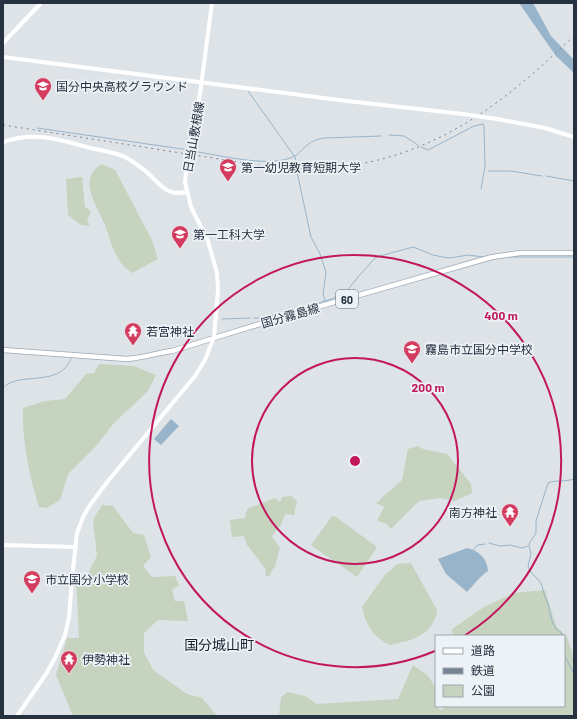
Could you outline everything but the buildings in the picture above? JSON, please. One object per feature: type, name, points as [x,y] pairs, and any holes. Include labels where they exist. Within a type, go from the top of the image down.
[{"type":"main road","name":"国分霧島線","points":[[3,350],[134,359],[172,351],[214,337],[492,257],[520,253],[574,253]]},
{"type":"street","points":[[3,43],[41,3]]},
{"type":"street","name":"日当山敷根線","points":[[17,716],[55,658],[65,635],[69,616],[78,533],[84,515],[90,505],[195,376],[205,360],[214,337],[218,290],[217,273],[208,240],[191,207],[185,182],[186,163],[200,94],[212,3]]},
{"type":"street","points":[[3,57],[48,64],[463,114],[545,128],[574,137]]},
{"type":"street","points":[[3,142],[17,137],[41,136],[123,156],[141,167],[170,192],[187,192]]},
{"type":"street","points":[[3,545],[76,547]]},
{"type":"green space","points":[[101,164],[115,170],[152,240],[158,259],[132,273],[124,266],[117,256],[91,193],[90,178],[94,170]]},
{"type":"green space","points":[[82,177],[85,207],[91,211],[87,221],[90,226],[81,225],[68,215],[66,179]]},
{"type":"green space","points":[[99,364],[134,366],[156,375],[148,391],[113,424],[97,445],[68,474],[60,500],[47,508],[39,507],[27,458],[23,408],[45,401],[65,399],[86,374],[94,373]]},
{"type":"green space","points":[[417,446],[423,449],[447,454],[471,484],[472,493],[455,501],[440,498],[419,501],[391,529],[387,524],[377,521],[384,507],[376,503],[402,480],[408,449]]},
{"type":"green space","points":[[291,496],[297,501],[294,515],[285,514],[281,525],[272,536],[280,548],[275,566],[269,576],[266,576],[265,568],[247,545],[244,536],[232,537],[230,520],[245,518],[247,509],[275,498],[280,502],[282,497]]},
{"type":"green space","points":[[102,505],[113,506],[133,533],[144,535],[151,557],[143,566],[152,577],[175,576],[179,585],[172,590],[175,601],[184,601],[188,621],[158,620],[144,633],[144,652],[153,670],[187,694],[202,698],[217,716],[73,716],[56,675],[67,638],[79,638],[76,578],[86,577],[97,556],[93,520]]},
{"type":"green space","points":[[332,516],[336,517],[377,547],[357,577],[311,545]]},
{"type":"green space","points":[[411,563],[437,610],[436,616],[431,626],[423,634],[413,639],[391,645],[375,635],[368,625],[362,607],[384,576],[397,564]]},
{"type":"green space","points":[[545,590],[556,626],[565,635],[453,635],[452,629],[484,607],[514,593]]},
{"type":"green space","points":[[565,635],[567,637],[574,662],[574,716],[279,716],[281,697],[288,692],[305,696],[317,704],[398,699],[413,665],[428,676],[435,686],[435,707],[441,710],[445,707],[565,707]]},
{"type":"water","points":[[519,3],[533,3],[551,36],[574,60],[574,73],[556,56]]},
{"type":"water","points":[[171,419],[179,426],[161,445],[154,439]]},
{"type":"water","points":[[467,548],[479,553],[482,556],[486,562],[488,571],[467,592],[446,574],[438,559]]},
{"type":"waterway","points":[[248,91],[295,157],[297,165]]},
{"type":"waterway","points":[[421,147],[428,150],[474,126],[483,124],[485,166],[481,189]]},
{"type":"waterway","points":[[37,128],[189,150]]},
{"type":"waterway","points":[[389,135],[404,136],[418,145]]},
{"type":"waterway","points":[[192,151],[243,160],[283,160],[293,157],[309,144],[321,138],[381,136]]},
{"type":"waterway","points":[[298,170],[297,172],[311,237],[320,254],[326,272],[323,294],[325,301]]},
{"type":"waterway","points":[[488,171],[511,171],[542,176]]},
{"type":"waterway","points":[[546,176],[574,181]]},
{"type":"waterway","points":[[290,310],[298,310],[334,298],[347,291],[375,258],[380,256],[413,247],[433,255],[450,258],[468,255],[484,257]]},
{"type":"waterway","points":[[509,257],[574,257]]},
{"type":"waterway","points":[[254,318],[262,318],[279,313]]},
{"type":"waterway","points":[[222,319],[250,318]]},
{"type":"waterway","points":[[3,388],[9,383],[16,381],[41,378],[57,374],[67,366],[71,359]]},
{"type":"waterway","points":[[562,635],[561,632],[556,629],[552,621],[541,583],[530,571],[528,566],[531,554],[529,546],[536,533],[536,521],[548,483],[574,479]]},
{"type":"waterway","points":[[489,543],[500,546],[510,545],[522,548],[528,546]]},
{"type":"waterway","points":[[473,550],[478,545],[485,544]]},
{"type":"waterway","points":[[565,656],[574,674]]},
{"type":"railway","points":[[3,125],[270,167],[317,168],[353,165],[402,153],[451,132],[473,119],[515,89],[574,36]]},
{"type":"place","name":"国分中央高校グラウンド","points":[[43,101]]},
{"type":"place","name":"第一幼児教育短期大学","points":[[228,182]]},
{"type":"place","name":"第一工科大学","points":[[180,249]]},
{"type":"place","name":"若宮神社","points":[[133,346]]},
{"type":"place","name":"霧島市立国分中学校","points":[[412,364]]},
{"type":"place","name":"南方神社","points":[[510,527]]},
{"type":"place","name":"市立国分小学校","points":[[32,594]]},
{"type":"place","name":"伊勢神社","points":[[69,674]]},
{"type":"district","name":"国分城山町","points":[[219,644]]}]
